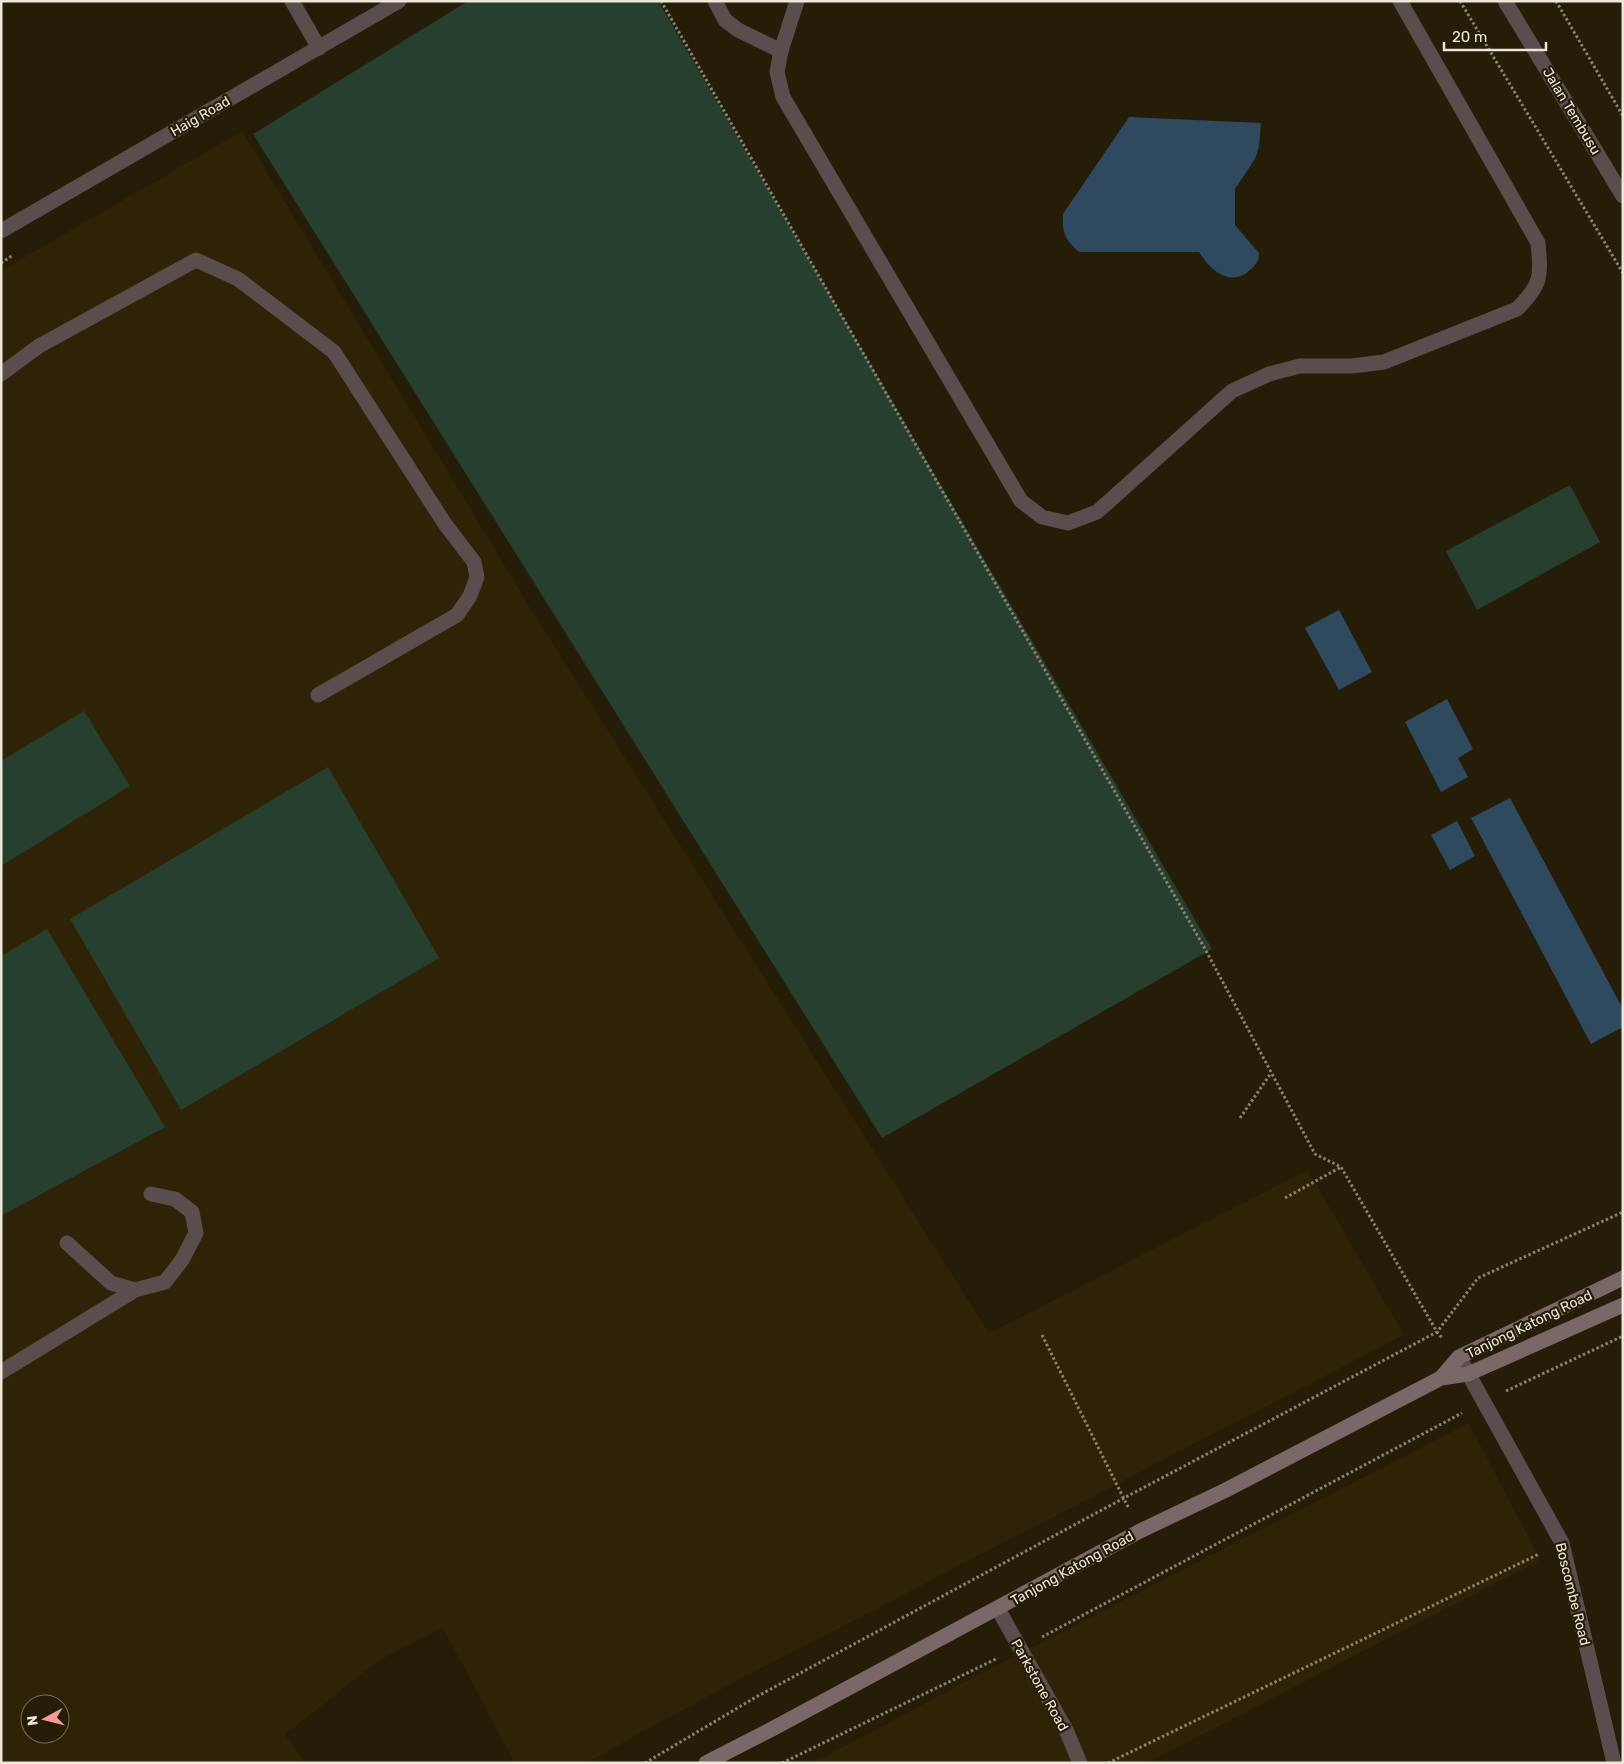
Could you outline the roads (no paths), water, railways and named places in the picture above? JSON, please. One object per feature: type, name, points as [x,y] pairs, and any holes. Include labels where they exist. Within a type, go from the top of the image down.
[{"type":"main road","name":"Tanjong Katong Road","points":[[1441,1378],[1459,1357],[1623,1278]]},
{"type":"main road","name":"Tanjong Katong Road","points":[[706,1763],[772,1730],[1140,1531],[1226,1490],[1441,1378],[1468,1374],[1623,1305]]},
{"type":"street","points":[[292,1],[319,48]]},
{"type":"street","name":"Haig Road","points":[[1,232],[399,1]]},
{"type":"street","points":[[715,1],[724,20],[738,30],[781,51]]},
{"type":"street","points":[[797,1],[781,51],[777,72],[783,97],[1020,501],[1042,517],[1068,523],[1097,512],[1232,391],[1269,374],[1300,366],[1352,366],[1384,362],[1518,309],[1533,293],[1541,271],[1538,243],[1400,1]]},
{"type":"street","name":"Jalan Tembusu","points":[[1505,1],[1623,196]]},
{"type":"street","points":[[1,374],[39,346],[196,260],[238,278],[334,352],[445,524],[474,562],[477,577],[470,596],[456,615],[318,694]]},
{"type":"street","points":[[1,1372],[135,1290],[165,1282],[182,1260],[196,1233],[192,1212],[175,1199],[151,1194]]},
{"type":"street","points":[[67,1244],[111,1283],[135,1290]]},
{"type":"street","name":"Boscombe Road","points":[[1459,1357],[1562,1542],[1614,1763]]},
{"type":"street","name":"Parkstone Road","points":[[998,1609],[1066,1730],[1080,1763]]},
{"type":"water","points":[[1129,117],[1261,123],[1259,147],[1255,159],[1235,189],[1235,225],[1259,253],[1257,263],[1250,270],[1243,275],[1228,277],[1209,265],[1199,252],[1079,252],[1070,244],[1065,236],[1063,214]]},
{"type":"water","points":[[1339,610],[1372,672],[1339,690],[1305,628]]},
{"type":"water","points":[[1447,699],[1473,749],[1458,758],[1468,777],[1441,792],[1405,722]]},
{"type":"water","points":[[1510,798],[1623,1009],[1623,1027],[1591,1044],[1471,818]]},
{"type":"water","points":[[1457,821],[1475,856],[1450,870],[1431,835]]}]
